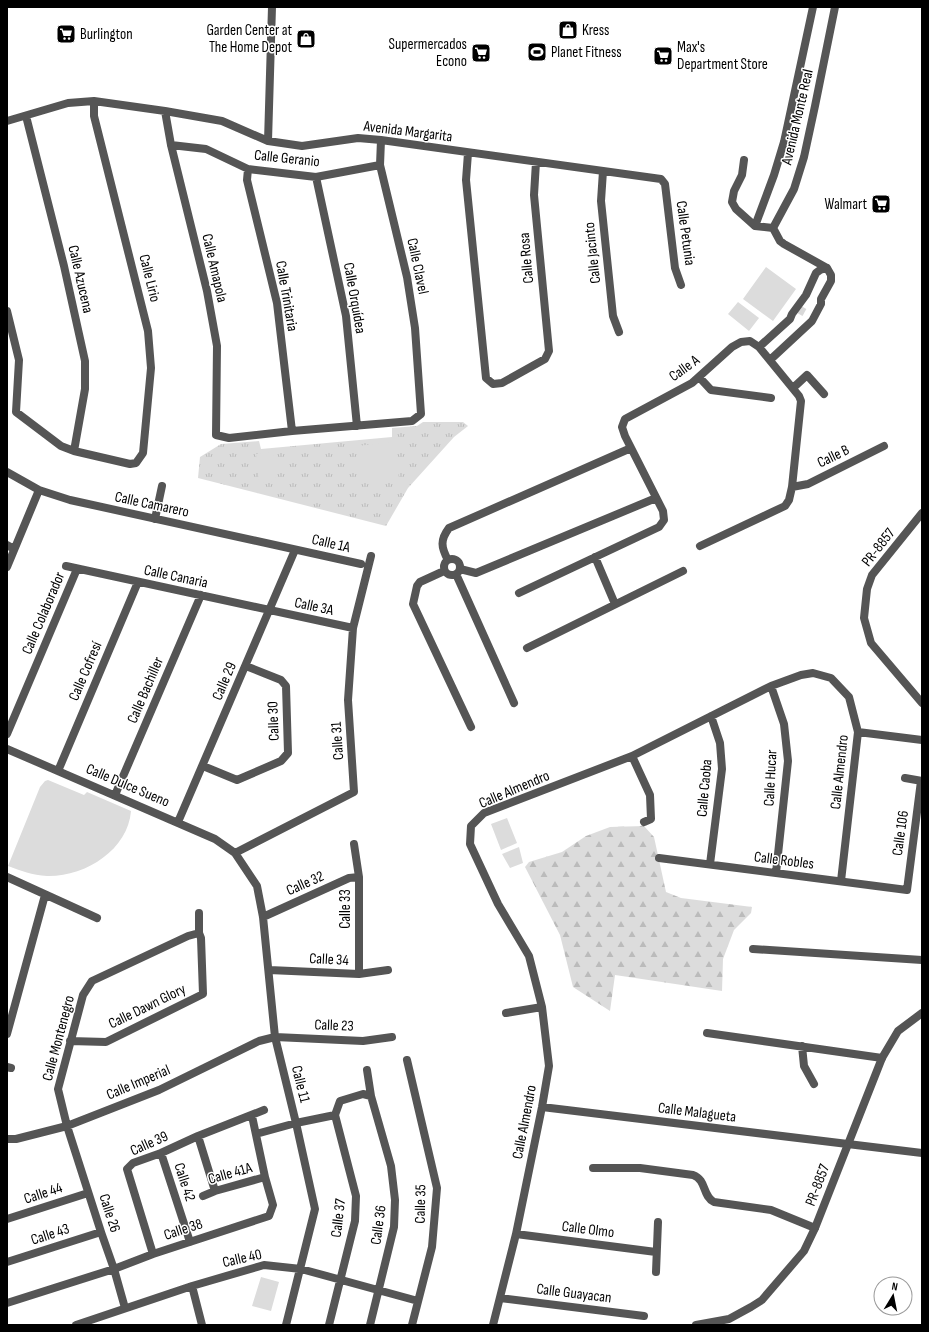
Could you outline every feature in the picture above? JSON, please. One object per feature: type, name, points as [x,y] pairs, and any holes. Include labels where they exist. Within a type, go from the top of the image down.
[{"type":"street","points":[[268,141],[272,7]]},
{"type":"street","name":"Avenida Monte Real","points":[[755,226],[774,175],[784,142],[813,7]]},
{"type":"street","name":"Avenida Monte Real","points":[[773,228],[794,189],[804,157],[835,7]]},
{"type":"street","name":"Avenida Margarita","points":[[7,121],[68,103],[94,102],[165,111],[222,121],[268,141],[302,146],[358,138],[381,140],[661,179],[665,184]]},
{"type":"street","name":"Calle Lirio","points":[[74,451],[130,464],[136,463],[143,453],[151,368],[148,331],[94,116],[94,102]]},
{"type":"street","name":"Calle Amapola","points":[[165,111],[171,145],[207,291],[217,346],[216,435],[229,438],[292,431]]},
{"type":"street","name":"Calle Azucena","points":[[26,116],[64,266],[85,361],[85,389],[74,451]]},
{"type":"street","name":"Calle Clavel","points":[[358,426],[412,421],[421,414],[415,328],[407,277],[380,165],[381,140]]},
{"type":"street","name":"Calle Geranio","points":[[171,145],[206,149],[248,169],[316,177],[380,165]]},
{"type":"street","name":"Calle Rosa","points":[[468,153],[466,180],[486,378],[493,384],[502,383],[545,360],[549,351],[534,195],[536,162]]},
{"type":"street","points":[[744,160],[742,175],[734,191],[732,202],[736,209],[755,226],[773,228],[780,241],[828,268],[831,275],[831,281],[821,299],[821,304],[812,321],[770,360]]},
{"type":"street","name":"Calle Trinitaria","points":[[248,169],[247,180],[277,303],[292,431]]},
{"type":"street","name":"Calle Jacinto","points":[[603,171],[601,201],[613,316],[619,332]]},
{"type":"street","name":"Calle Orquídea","points":[[316,177],[346,316],[358,426]]},
{"type":"street","name":"Calle Petunia","points":[[665,184],[675,268],[681,285]]},
{"type":"street","points":[[790,319],[805,296],[816,273],[820,270],[828,268]]},
{"type":"street","points":[[804,305],[807,300],[805,296]]},
{"type":"street","points":[[7,311],[19,360],[16,412],[61,446],[74,451]]},
{"type":"street","points":[[700,546],[785,506],[789,500],[792,487],[802,401],[759,347],[790,319],[799,314]]},
{"type":"street","name":"Calle A","points":[[519,593],[659,527],[664,520],[663,511],[622,427],[625,419],[692,383],[732,347],[741,342],[750,341],[759,347]]},
{"type":"street","points":[[793,388],[807,375],[824,394]]},
{"type":"street","points":[[699,377],[711,390],[771,398]]},
{"type":"street","points":[[292,431],[358,426]]},
{"type":"street","name":"Calle B","points":[[792,487],[808,484],[884,446]]},
{"type":"street","points":[[448,560],[442,545],[442,539],[449,528],[631,448]]},
{"type":"street","name":"Calle Camarero","points":[[7,472],[39,490],[70,500],[295,550]]},
{"type":"street","points":[[154,519],[162,486]]},
{"type":"street","points":[[7,567],[11,547],[39,490]]},
{"type":"street","points":[[444,571],[449,575],[458,572],[476,573],[656,498]]},
{"type":"street","name":"PR-8857","points":[[922,513],[872,575],[867,589],[864,618],[871,643],[922,703]]},
{"type":"street","name":"Calle 1A","points":[[295,550],[361,564]]},
{"type":"street","name":"Calle 29","points":[[178,822],[295,550]]},
{"type":"street","name":"Calle 31","points":[[235,853],[354,792],[348,700],[353,628],[371,556]]},
{"type":"street","points":[[595,557],[615,604]]},
{"type":"street","points":[[444,571],[444,564],[448,560],[451,559],[459,563],[458,572],[514,703]]},
{"type":"street","name":"Calle Canaria","points":[[66,566],[269,611]]},
{"type":"street","name":"Calle Colaborador","points":[[7,734],[77,569]]},
{"type":"street","points":[[444,571],[420,582],[417,586],[413,604],[471,726]]},
{"type":"street","points":[[527,648],[683,571]]},
{"type":"street","name":"Calle Cofresí","points":[[58,770],[138,582]]},
{"type":"street","name":"Calle Bachiller","points":[[115,795],[201,595]]},
{"type":"street","name":"Calle 3A","points":[[269,611],[353,628]]},
{"type":"street","name":"Calle 30","points":[[203,766],[237,780],[282,761],[288,753],[286,686],[280,680],[246,666]]},
{"type":"street","name":"Calle Almendro","points":[[493,1325],[516,1234],[542,1106],[548,1066],[542,1007],[529,956],[498,904],[470,844],[471,826],[484,813],[632,756],[771,686],[801,675],[813,674],[831,678],[849,697],[858,732],[841,881]]},
{"type":"street","name":"Calle Hucar","points":[[771,686],[784,724],[788,761],[776,873]]},
{"type":"street","name":"Calle Caoba","points":[[710,864],[722,769],[720,743],[711,716]]},
{"type":"street","points":[[858,732],[922,740]]},
{"type":"street","name":"Calle Dulce Sueno","points":[[7,748],[215,839],[235,853]]},
{"type":"street","points":[[632,756],[650,795],[651,819],[644,822]]},
{"type":"street","points":[[905,778],[922,781]]},
{"type":"street","name":"Calle 106","points":[[907,890],[922,781]]},
{"type":"street","name":"Calle 33","points":[[354,844],[359,877],[359,974]]},
{"type":"street","name":"Calle 11","points":[[235,853],[257,886],[263,917],[275,1038],[315,1209],[286,1325]]},
{"type":"street","name":"Calle Robles","points":[[659,858],[907,890]]},
{"type":"street","points":[[7,877],[97,918]]},
{"type":"street","name":"Calle 32","points":[[263,917],[349,878],[359,877]]},
{"type":"street","points":[[7,1034],[45,895]]},
{"type":"street","name":"Calle Dawn Glory","points":[[70,1041],[106,1042],[203,994],[199,913]]},
{"type":"street","name":"Calle Montenegro","points":[[67,1126],[58,1089],[83,995],[92,981],[188,936],[199,933]]},
{"type":"street","points":[[753,949],[922,960]]},
{"type":"street","name":"Calle 34","points":[[269,970],[359,974],[388,970]]},
{"type":"street","points":[[506,1012],[542,1007]]},
{"type":"street","name":"PR-8857","points":[[696,1325],[729,1319],[762,1300],[804,1250],[816,1228],[882,1058],[898,1031],[922,1012]]},
{"type":"street","points":[[707,1033],[882,1058]]},
{"type":"street","name":"Calle 23","points":[[275,1038],[363,1040],[392,1037]]},
{"type":"street","name":"Calle Imperial","points":[[7,1139],[16,1139],[67,1126],[159,1090],[258,1041],[275,1038]]},
{"type":"street","points":[[802,1046],[804,1066],[814,1084]]},
{"type":"street","name":"Calle 35","points":[[407,1060],[437,1188],[432,1246],[412,1325]]},
{"type":"street","name":"Calle 36","points":[[367,1070],[371,1096],[391,1166],[396,1200],[394,1227],[370,1325]]},
{"type":"street","points":[[256,1134],[296,1123],[335,1115],[340,1101],[363,1094],[371,1096]]},
{"type":"street","name":"Calle Malagueta","points":[[542,1106],[922,1153]]},
{"type":"street","name":"Calle 39","points":[[153,1254],[127,1169],[133,1163],[161,1153],[198,1136],[264,1110]]},
{"type":"street","name":"Calle 37","points":[[328,1325],[355,1221],[356,1196],[335,1115]]},
{"type":"street","name":"Calle 38","points":[[7,1303],[114,1269],[153,1254],[269,1216],[273,1205],[252,1116]]},
{"type":"street","name":"Calle 26","points":[[67,1126],[114,1269],[125,1308]]},
{"type":"street","points":[[198,1136],[215,1191]]},
{"type":"street","name":"Calle 42","points":[[161,1153],[190,1242]]},
{"type":"street","points":[[593,1168],[640,1168],[692,1175],[701,1180],[710,1200],[714,1202],[771,1210],[816,1228]]},
{"type":"street","name":"Calle 41A","points":[[203,1196],[215,1191],[266,1177]]},
{"type":"street","name":"Calle 44","points":[[7,1219],[88,1193]]},
{"type":"street","points":[[656,1272],[658,1222]]},
{"type":"street","name":"Calle 43","points":[[7,1262],[101,1232]]},
{"type":"street","name":"Calle Olmo","points":[[516,1234],[656,1252]]},
{"type":"street","name":"Calle 40","points":[[76,1325],[192,1286],[264,1265],[301,1269],[418,1301]]},
{"type":"street","points":[[192,1286],[202,1325]]},
{"type":"street","name":"Calle Guayacan","points":[[500,1298],[644,1316]]},
{"type":"green space","points":[[766,267],[796,289],[773,321],[743,299]]},
{"type":"green space","points":[[738,302],[759,318],[749,331],[728,314]]},
{"type":"green space","points":[[423,422],[463,422],[468,426],[454,437],[408,488],[386,526],[198,478],[200,457],[221,444],[259,441],[261,449],[392,437],[392,428],[417,426]]},
{"type":"green space","points":[[395,442],[399,479],[361,483],[356,446]]},
{"type":"green space","points":[[273,452],[276,481],[259,483],[256,454]]},
{"type":"green space","points":[[48,780],[84,795],[87,792],[131,811],[128,825],[122,838],[113,849],[102,858],[76,872],[47,876],[36,875],[8,866],[40,787],[45,781]]},
{"type":"green space","points":[[507,818],[517,843],[501,850],[491,824]]},
{"type":"green space","points":[[644,826],[654,837],[666,892],[681,898],[752,907],[751,913],[734,930],[723,959],[722,991],[615,975],[610,1011],[573,987],[560,935],[525,867],[529,862],[562,852],[586,836],[610,827]]},
{"type":"green space","points":[[519,847],[523,863],[510,868],[502,854]]},
{"type":"green space","points":[[261,1277],[279,1282],[271,1311],[252,1306]]},
{"type":"tunnel","points":[[799,314],[804,305]]},
{"type":"place","name":"Kress","points":[[568,30]]},
{"type":"place","name":"Burlington","points":[[66,34]]},
{"type":"place","name":"Garden Center at The Home Depot","points":[[306,39]]},
{"type":"place","name":"Planet Fitness","points":[[537,52]]},
{"type":"place","name":"Supermercados Econo","points":[[481,53]]},
{"type":"place","name":"Max's Department Store","points":[[663,56]]},
{"type":"place","name":"Walmart","points":[[881,204]]}]
